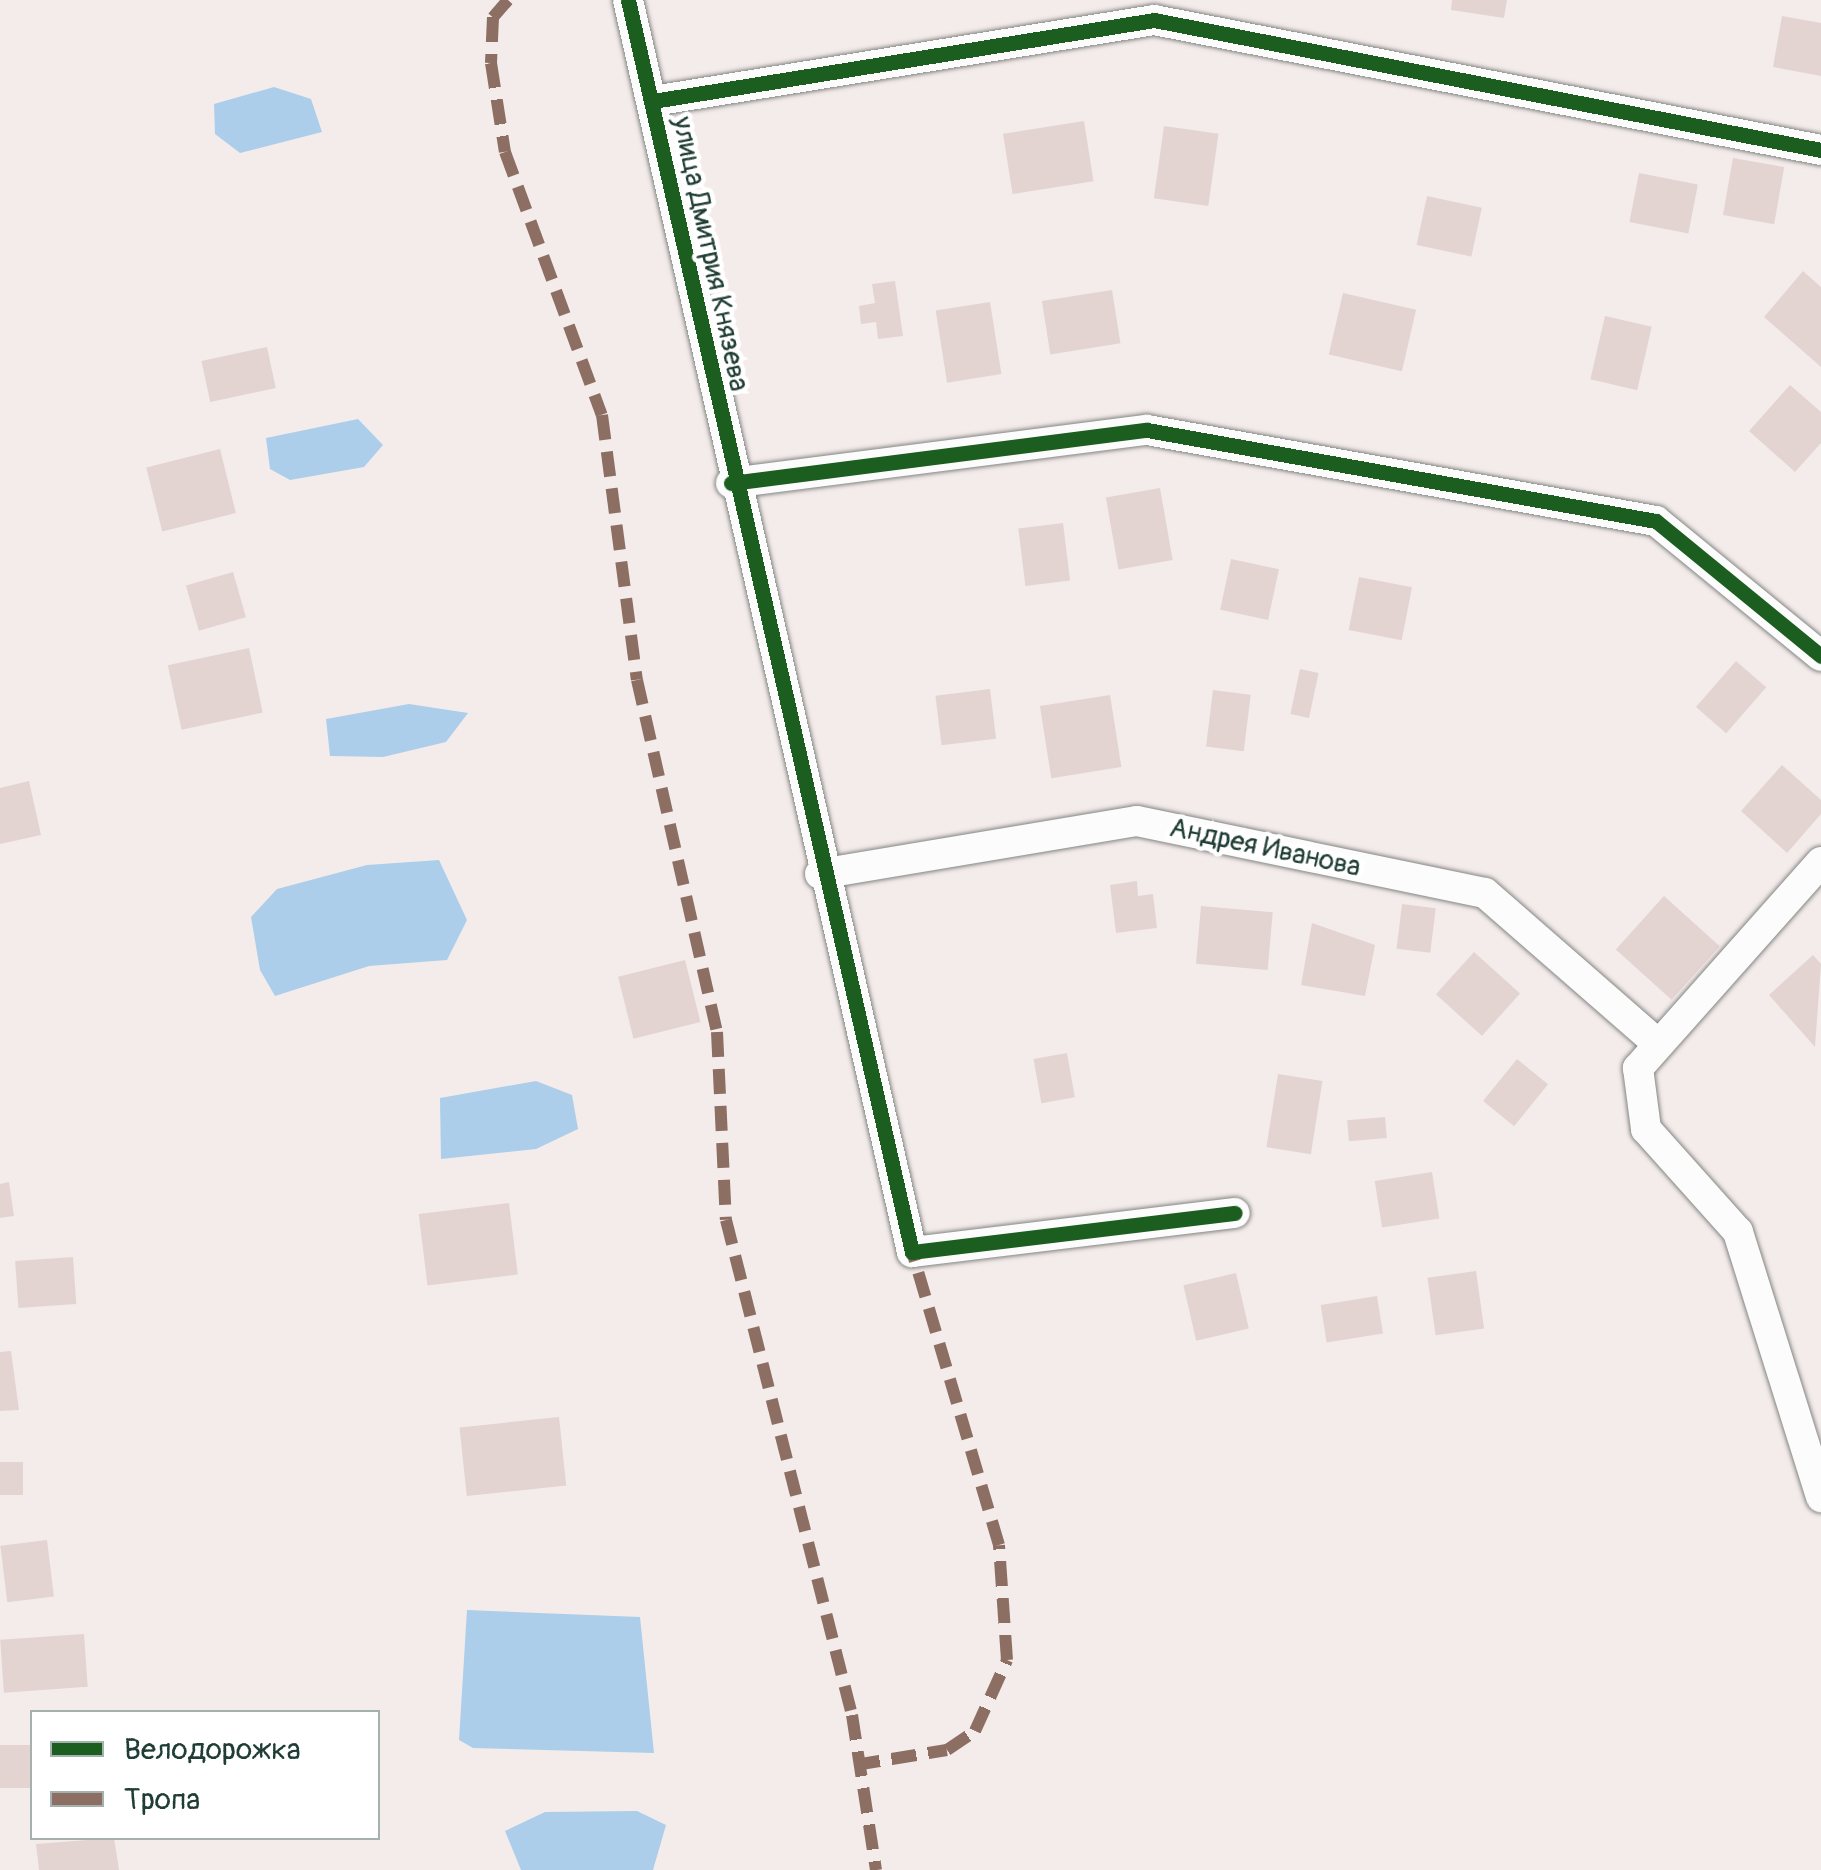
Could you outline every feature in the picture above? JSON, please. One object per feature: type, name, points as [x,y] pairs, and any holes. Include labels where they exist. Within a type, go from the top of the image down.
[{"type":"street","name":"улица Дмитрия Князева","points":[[628,0],[731,483],[912,1252],[1236,1213]]},
{"type":"street","points":[[652,101],[1154,20],[1821,150]]},
{"type":"street","points":[[731,483],[1147,430],[1656,521],[1821,656]]},
{"type":"street","name":"Андрея Иванова","points":[[820,874],[1137,821],[1486,893],[1658,1042]]},
{"type":"street","points":[[1821,862],[1638,1068],[1646,1129],[1738,1232],[1821,1497]]},
{"type":"water","points":[[274,87],[311,99],[322,132],[240,153],[215,134],[214,104]]},
{"type":"water","points":[[358,419],[383,445],[364,467],[290,480],[270,469],[266,438]]},
{"type":"water","points":[[409,704],[468,713],[446,742],[383,757],[330,756],[326,719]]},
{"type":"water","points":[[439,860],[467,920],[447,960],[369,966],[275,996],[260,970],[251,917],[277,889],[367,865]]},
{"type":"water","points":[[536,1081],[572,1095],[578,1129],[536,1149],[441,1159],[440,1098]]},
{"type":"water","points":[[467,1610],[640,1617],[654,1753],[473,1748],[459,1740]]},
{"type":"water","points":[[637,1811],[666,1825],[653,1870],[521,1870],[505,1831],[545,1812]]},
{"type":"building","points":[[1452,0],[1507,0],[1504,18],[1451,10]]},
{"type":"building","points":[[1782,16],[1821,23],[1821,76],[1773,67]]},
{"type":"building","points":[[1084,121],[1094,181],[1013,194],[1003,134]]},
{"type":"building","points":[[1164,126],[1218,134],[1208,206],[1154,198]]},
{"type":"building","points":[[1733,158],[1784,167],[1774,224],[1723,215]]},
{"type":"building","points":[[1639,173],[1698,184],[1688,234],[1629,222]]},
{"type":"building","points":[[1427,196],[1482,208],[1471,257],[1417,245]]},
{"type":"building","points":[[1803,271],[1821,287],[1821,367],[1764,317]]},
{"type":"building","points":[[895,281],[903,336],[878,339],[876,322],[861,324],[859,306],[875,303],[872,284]]},
{"type":"building","points":[[1112,290],[1120,343],[1050,354],[1042,301]]},
{"type":"building","points":[[1343,293],[1416,310],[1402,371],[1329,354]]},
{"type":"building","points":[[990,302],[1001,374],[947,383],[936,311]]},
{"type":"building","points":[[1605,316],[1652,327],[1637,390],[1590,379]]},
{"type":"building","points":[[267,347],[276,388],[210,402],[201,361]]},
{"type":"building","points":[[1790,385],[1821,412],[1821,443],[1795,472],[1749,431]]},
{"type":"building","points":[[220,449],[236,513],[162,531],[146,467]]},
{"type":"building","points":[[1160,488],[1173,560],[1119,569],[1106,498]]},
{"type":"building","points":[[1063,523],[1070,581],[1025,586],[1018,528]]},
{"type":"building","points":[[1231,559],[1279,569],[1268,620],[1220,610]]},
{"type":"building","points":[[233,572],[246,617],[199,631],[186,586]]},
{"type":"building","points":[[1359,577],[1412,587],[1402,640],[1349,630]]},
{"type":"building","points":[[249,648],[263,713],[182,730],[168,665]]},
{"type":"building","points":[[1736,661],[1766,687],[1726,733],[1696,707]]},
{"type":"building","points":[[1300,669],[1319,673],[1309,718],[1290,714]]},
{"type":"building","points":[[990,689],[996,739],[942,745],[935,696]]},
{"type":"building","points":[[1213,690],[1251,695],[1244,751],[1206,747]]},
{"type":"building","points":[[1110,695],[1121,767],[1051,778],[1040,706]]},
{"type":"building","points":[[1782,765],[1821,800],[1821,814],[1787,853],[1741,811]]},
{"type":"building","points":[[29,781],[41,835],[0,844],[0,788]]},
{"type":"building","points":[[1137,881],[1138,896],[1153,894],[1157,928],[1116,933],[1110,885]]},
{"type":"building","points":[[1664,896],[1720,946],[1672,1000],[1616,950]]},
{"type":"building","points":[[1402,904],[1436,908],[1430,953],[1397,949]]},
{"type":"building","points":[[1201,906],[1273,912],[1268,970],[1196,964]]},
{"type":"building","points":[[1312,923],[1375,945],[1365,996],[1301,985]]},
{"type":"building","points":[[1474,952],[1520,993],[1482,1036],[1436,994]]},
{"type":"building","points":[[1813,955],[1821,964],[1815,1047],[1769,995]]},
{"type":"building","points":[[685,960],[700,1022],[634,1039],[618,977]]},
{"type":"building","points":[[1067,1053],[1075,1097],[1041,1103],[1034,1059]]},
{"type":"building","points":[[1517,1059],[1548,1084],[1514,1126],[1483,1101]]},
{"type":"building","points":[[1278,1074],[1322,1081],[1311,1154],[1266,1147]]},
{"type":"building","points":[[1385,1117],[1387,1138],[1349,1141],[1347,1120]]},
{"type":"building","points":[[1432,1172],[1439,1218],[1382,1227],[1375,1181]]},
{"type":"building","points":[[9,1182],[14,1216],[0,1218],[0,1184]]},
{"type":"building","points":[[509,1203],[518,1274],[427,1286],[419,1214]]},
{"type":"building","points":[[73,1257],[76,1304],[18,1308],[15,1261]]},
{"type":"building","points":[[1476,1271],[1484,1328],[1436,1335],[1427,1278]]},
{"type":"building","points":[[1236,1273],[1249,1329],[1196,1341],[1183,1285]]},
{"type":"building","points":[[1377,1296],[1383,1334],[1327,1342],[1321,1305]]},
{"type":"building","points":[[11,1351],[19,1410],[0,1411],[0,1352]]},
{"type":"building","points":[[559,1417],[566,1486],[467,1496],[460,1427]]},
{"type":"building","points":[[0,1462],[23,1462],[23,1495],[0,1495]]},
{"type":"building","points":[[47,1540],[54,1597],[7,1602],[0,1546]]},
{"type":"building","points":[[84,1634],[88,1687],[4,1693],[0,1640]]},
{"type":"building","points":[[0,1745],[30,1745],[30,1788],[0,1788]]},
{"type":"building","points":[[114,1840],[119,1870],[39,1870],[36,1844]]},
{"type":"marked path","points":[[508,0],[493,17],[491,63],[505,152],[602,415],[637,680],[717,1032],[726,1220],[852,1715],[876,1870]]},
{"type":"marked path","points":[[855,1765],[947,1750],[975,1731],[1007,1660],[999,1545],[912,1252]]},
{"type":"cycle path","points":[[628,0],[912,1252],[1235,1213]]},
{"type":"cycle path","points":[[653,101],[1154,20],[1821,150]]},
{"type":"cycle path","points":[[731,483],[1147,430],[1656,521],[1821,656]]}]
